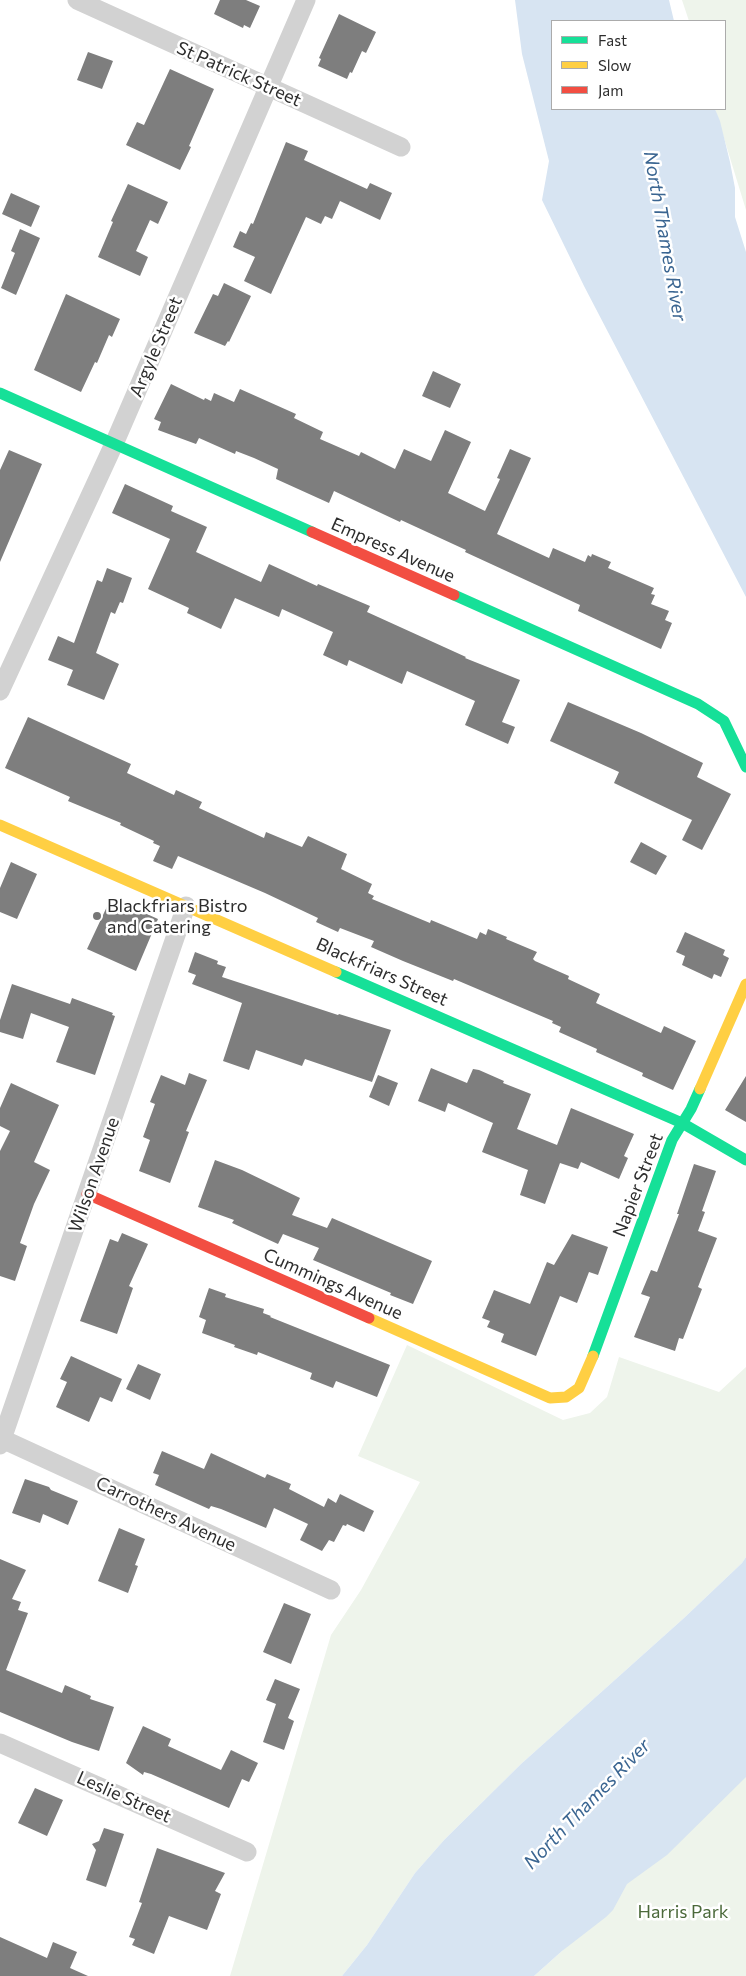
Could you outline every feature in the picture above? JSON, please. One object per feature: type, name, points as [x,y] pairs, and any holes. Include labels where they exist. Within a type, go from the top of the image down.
[{"type":"street","name":"St Patrick Street","points":[[77,0],[401,147]]},
{"type":"street","name":"Argyle Street","points":[[0,691],[114,444],[267,86],[306,0]]},
{"type":"street","name":"Empress Avenue","points":[[0,394],[698,704],[724,721],[746,767]]},
{"type":"street","name":"Blackfriars Street","points":[[0,825],[682,1123],[746,1160]]},
{"type":"street","name":"Wilson Avenue","points":[[1,1442],[186,906]]},
{"type":"street","name":"Napier Street","points":[[566,1397],[579,1388],[586,1375],[672,1140],[691,1109],[746,984]]},
{"type":"street","name":"Cummings Avenue","points":[[87,1194],[550,1398],[566,1397]]},
{"type":"street","name":"Carrothers Avenue","points":[[1,1442],[331,1590]]},
{"type":"street","name":"Leslie Street","points":[[0,1743],[247,1852]]},
{"type":"green space","points":[[682,0],[746,0],[746,210],[715,110],[726,110],[726,20],[689,20]]},
{"type":"green space","points":[[407,1345],[563,1420],[590,1413],[607,1397],[619,1357],[719,1392],[746,1367],[746,1557],[684,1618],[521,1764],[445,1839],[415,1873],[367,1945],[342,1976],[230,1976],[331,1635],[361,1590],[420,1482],[358,1456]]},
{"type":"green space","name":"Harris Park","points":[[746,1756],[746,1976],[534,1976],[562,1951]]},
{"type":"water","name":"North Thames River","points":[[515,0],[669,0],[674,20],[551,20],[551,110],[715,110],[720,121],[735,188],[735,217],[746,252],[746,597],[584,286],[542,200],[549,161],[522,54]]},
{"type":"water","name":"North Thames River","points":[[746,1557],[746,1777],[667,1855],[627,1884],[613,1910],[606,1917],[562,1951],[534,1976],[342,1976],[367,1945],[415,1873],[445,1839],[521,1764],[684,1618]]},
{"type":"building","points":[[220,0],[246,0],[260,6],[250,28],[244,25],[243,28],[214,14]]},
{"type":"building","points":[[339,14],[376,32],[366,53],[362,51],[352,73],[350,72],[347,79],[318,66],[321,59],[319,58]]},
{"type":"building","points":[[88,52],[113,61],[102,89],[77,80]]},
{"type":"building","points":[[170,69],[214,89],[180,170],[126,145],[137,122],[144,125]]},
{"type":"building","points":[[286,142],[308,151],[304,160],[367,189],[370,183],[392,193],[380,220],[340,201],[332,219],[325,216],[321,224],[306,217],[271,294],[244,281],[255,257],[233,247],[240,231],[246,234],[251,223],[253,224]]},
{"type":"building","points":[[128,184],[168,202],[158,224],[150,220],[136,251],[148,257],[140,276],[98,257],[113,222],[111,221]]},
{"type":"building","points":[[11,193],[40,206],[31,227],[2,214]]},
{"type":"building","points":[[20,229],[40,238],[16,295],[1,288],[15,253],[11,251]]},
{"type":"building","points":[[224,283],[251,296],[229,342],[225,346],[194,333],[213,294],[218,296]]},
{"type":"building","points":[[66,294],[120,319],[112,337],[109,335],[97,363],[95,362],[81,392],[34,370]]},
{"type":"building","points":[[433,371],[461,384],[450,408],[422,396]]},
{"type":"building","points":[[171,384],[204,400],[205,398],[211,401],[214,393],[234,402],[240,389],[296,414],[294,418],[323,432],[320,439],[359,456],[361,452],[395,469],[404,449],[431,461],[445,430],[471,442],[448,493],[485,511],[500,479],[497,478],[510,449],[531,458],[497,534],[549,558],[553,548],[585,562],[588,555],[591,557],[592,554],[611,562],[608,568],[654,588],[651,594],[655,595],[651,604],[669,611],[665,620],[672,623],[661,649],[578,611],[580,605],[401,520],[400,522],[334,491],[329,503],[276,479],[278,469],[254,458],[236,451],[235,454],[199,438],[196,444],[158,430],[161,422],[154,419]]},
{"type":"building","points":[[9,450],[42,464],[0,562],[0,470]]},
{"type":"building","points":[[125,484],[173,506],[171,511],[207,527],[196,552],[261,582],[269,564],[317,586],[318,584],[370,606],[367,612],[465,658],[520,680],[502,722],[515,727],[508,744],[465,725],[475,701],[407,671],[402,684],[349,660],[347,666],[323,655],[333,632],[282,609],[279,617],[235,598],[221,629],[187,613],[189,608],[148,589],[170,539],[112,513]]},
{"type":"building","points":[[107,568],[132,578],[123,603],[120,602],[115,614],[111,612],[96,653],[119,664],[104,700],[67,685],[73,670],[48,660],[58,636],[74,643],[97,580],[102,582]]},
{"type":"building","points":[[568,702],[641,733],[703,763],[697,777],[731,794],[702,850],[682,840],[692,820],[614,783],[619,772],[550,741]]},
{"type":"building","points":[[28,717],[131,764],[127,773],[174,795],[176,790],[202,802],[199,808],[264,838],[266,832],[302,847],[308,836],[347,854],[341,869],[372,884],[368,893],[374,896],[372,899],[430,923],[431,920],[477,939],[480,932],[486,935],[488,929],[507,937],[506,939],[537,952],[533,959],[535,961],[569,976],[568,979],[600,994],[596,1003],[661,1033],[664,1026],[696,1041],[673,1090],[642,1076],[643,1073],[596,1052],[597,1049],[559,1032],[561,1027],[552,1023],[553,1021],[454,979],[453,981],[371,947],[374,941],[340,928],[338,932],[316,922],[318,918],[178,856],[172,869],[153,861],[160,846],[153,843],[154,841],[120,825],[121,823],[68,801],[70,797],[5,768]]},
{"type":"building","points":[[641,842],[667,856],[656,875],[630,862]]},
{"type":"building","points":[[11,862],[37,874],[17,919],[0,912],[0,888]]},
{"type":"building","points":[[111,898],[158,919],[136,971],[87,949]]},
{"type":"building","points":[[685,932],[725,950],[723,955],[729,958],[721,977],[714,974],[712,979],[682,965],[685,956],[676,952]]},
{"type":"building","points":[[195,952],[218,961],[217,964],[226,967],[222,977],[338,1015],[391,1030],[372,1082],[305,1059],[302,1066],[256,1050],[249,1070],[223,1061],[242,1003],[192,984],[196,975],[188,972]]},
{"type":"building","points":[[12,984],[70,1004],[72,998],[113,1013],[112,1015],[115,1016],[95,1075],[56,1062],[69,1027],[31,1013],[23,1039],[0,1032],[0,1020]]},
{"type":"building","points":[[431,1068],[467,1083],[473,1069],[479,1070],[504,1081],[503,1083],[531,1094],[517,1129],[557,1145],[571,1108],[634,1134],[624,1156],[628,1158],[619,1179],[581,1162],[578,1169],[560,1163],[545,1204],[520,1195],[528,1170],[482,1152],[493,1123],[448,1103],[445,1112],[418,1101]]},
{"type":"building","points":[[189,1073],[207,1080],[186,1131],[189,1132],[170,1183],[139,1171],[150,1140],[143,1137],[155,1104],[150,1102],[161,1075],[185,1085]]},
{"type":"building","points":[[378,1075],[398,1083],[389,1106],[369,1097]]},
{"type":"building","points":[[746,1076],[746,1122],[725,1110]]},
{"type":"building","points":[[11,1083],[59,1105],[34,1162],[50,1170],[34,1204],[20,1243],[27,1246],[15,1281],[0,1276],[0,1151],[10,1131],[0,1126],[0,1108]]},
{"type":"building","points":[[215,1160],[242,1170],[300,1198],[292,1215],[327,1228],[332,1218],[432,1261],[413,1304],[313,1260],[319,1248],[283,1234],[278,1244],[232,1223],[234,1220],[198,1207]]},
{"type":"building","points":[[694,1164],[716,1171],[702,1211],[705,1212],[698,1231],[717,1238],[698,1287],[702,1289],[683,1339],[679,1338],[675,1351],[634,1337],[650,1297],[641,1294],[651,1270],[657,1272],[679,1214],[677,1214]]},
{"type":"building","points":[[122,1233],[148,1244],[129,1286],[133,1288],[117,1334],[80,1321],[110,1239],[118,1242]]},
{"type":"building","points":[[572,1234],[608,1247],[598,1275],[589,1272],[577,1303],[560,1296],[536,1356],[501,1342],[504,1334],[487,1327],[490,1321],[482,1318],[494,1290],[530,1304],[547,1262],[554,1265]]},
{"type":"building","points":[[209,1288],[226,1294],[225,1297],[264,1309],[263,1313],[270,1317],[390,1365],[377,1397],[336,1381],[333,1388],[310,1379],[312,1373],[258,1352],[257,1355],[234,1347],[235,1345],[202,1333],[206,1320],[199,1317]]},
{"type":"building","points":[[71,1356],[122,1379],[112,1402],[100,1397],[89,1422],[56,1407],[67,1382],[60,1379]]},
{"type":"building","points":[[138,1364],[161,1374],[150,1400],[126,1389]]},
{"type":"building","points":[[162,1451],[204,1469],[211,1453],[265,1478],[267,1474],[291,1484],[289,1489],[324,1507],[328,1498],[336,1503],[340,1494],[374,1511],[364,1532],[347,1524],[346,1526],[343,1525],[334,1542],[329,1540],[322,1551],[300,1540],[308,1524],[274,1508],[266,1528],[221,1509],[211,1506],[209,1509],[155,1485],[159,1475],[153,1473]]},
{"type":"building","points":[[25,1479],[49,1487],[51,1490],[78,1501],[68,1525],[43,1514],[40,1523],[12,1513]]},
{"type":"building","points":[[119,1528],[145,1539],[135,1565],[138,1566],[128,1593],[98,1581]]},
{"type":"building","points":[[0,1559],[26,1570],[12,1599],[21,1602],[18,1610],[28,1613],[6,1670],[62,1693],[65,1685],[91,1696],[90,1699],[114,1707],[99,1751],[72,1742],[0,1712]]},
{"type":"building","points":[[284,1603],[311,1614],[291,1664],[263,1652]]},
{"type":"building","points":[[275,1679],[300,1689],[288,1718],[294,1721],[284,1750],[263,1742],[276,1704],[266,1700]]},
{"type":"building","points":[[143,1726],[171,1739],[168,1746],[221,1770],[231,1750],[258,1763],[249,1782],[242,1779],[229,1808],[151,1774],[144,1772],[143,1775],[126,1763]]},
{"type":"building","points":[[35,1788],[63,1800],[47,1836],[18,1823]]},
{"type":"building","points":[[104,1828],[124,1834],[106,1887],[86,1880],[96,1850],[92,1844],[99,1841]]},
{"type":"building","points":[[157,1848],[225,1873],[215,1891],[221,1894],[207,1930],[169,1916],[154,1954],[132,1945],[135,1939],[129,1937],[142,1903],[139,1902]]},
{"type":"building","points":[[0,1937],[47,1958],[53,1942],[77,1952],[70,1968],[88,1976],[0,1976]]},
{"type":"traffic: fast","points":[[0,393],[312,532]]},
{"type":"traffic: fast","points":[[454,595],[698,704],[724,721],[746,767]]},
{"type":"traffic: fast","points":[[336,972],[682,1123],[746,1160]]},
{"type":"traffic: fast","points":[[593,1356],[672,1140],[691,1109],[700,1089]]},
{"type":"traffic: slow","points":[[0,825],[336,972]]},
{"type":"traffic: slow","points":[[700,1089],[746,984]]},
{"type":"traffic: slow","points":[[369,1318],[550,1398],[566,1397],[579,1388],[593,1356]]},
{"type":"traffic: jam","points":[[312,532],[454,595]]},
{"type":"traffic: jam","points":[[87,1194],[369,1318]]},
{"type":"place","name":"Blackfriars Bistro and Catering","points":[[97,916]]}]
